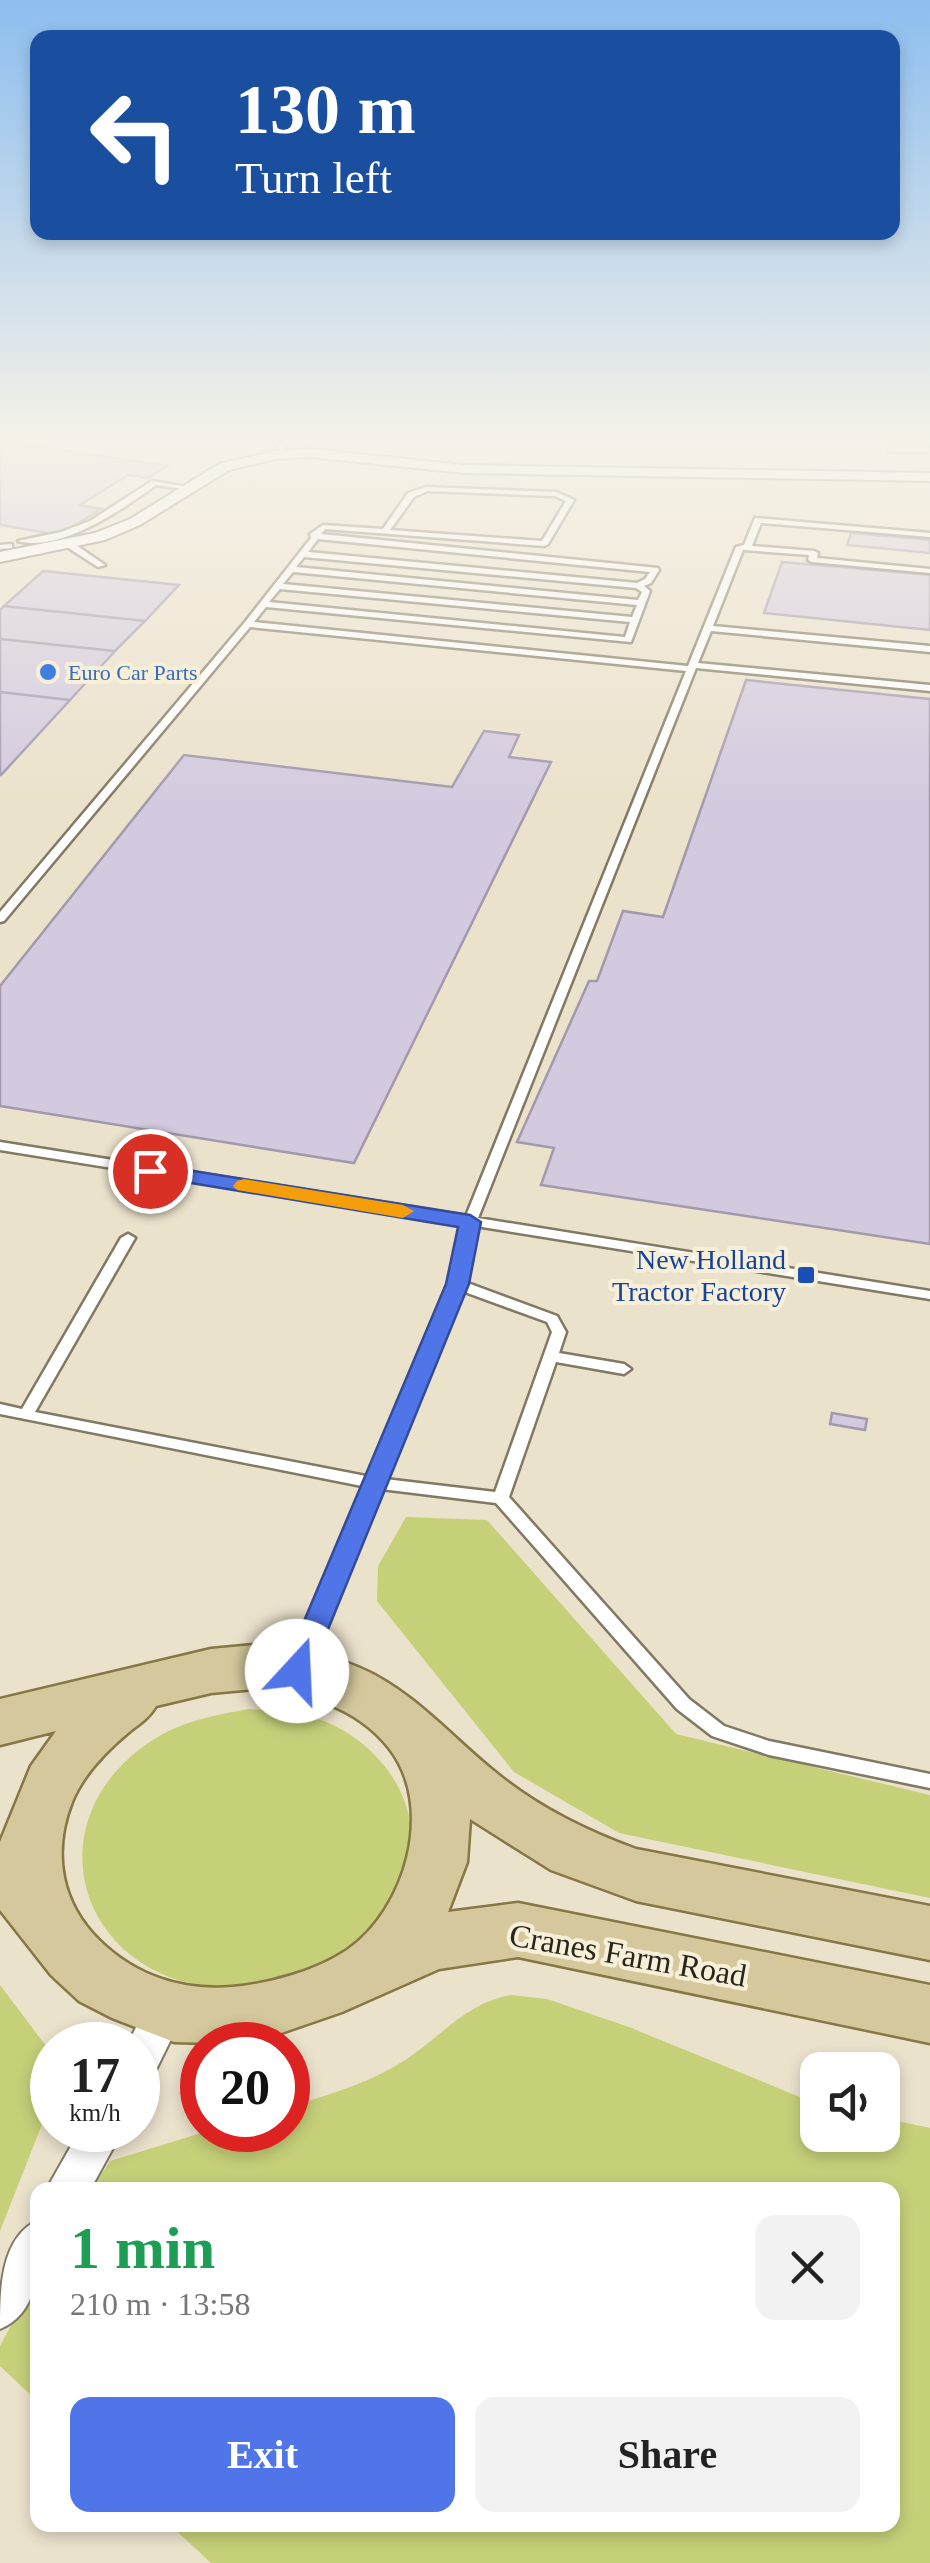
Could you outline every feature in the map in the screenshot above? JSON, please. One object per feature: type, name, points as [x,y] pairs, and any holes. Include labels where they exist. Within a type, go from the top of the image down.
[{"type":"main road","name":"Cranes Farm Road","points":[[0,1722],[211,1671],[254,1667],[297,1671],[353,1690],[378,1704],[514,1819],[572,1852],[636,1875],[930,1933]]},
{"type":"main road","name":"Cranes Farm Road","points":[[42,1913],[30,1854],[44,1794],[78,1741],[128,1702],[169,1682]]},
{"type":"main road","name":"Cranes Farm Road","points":[[334,1989],[378,1960],[420,1911],[440,1862],[444,1814],[432,1770],[409,1733]]},
{"type":"main road","name":"Cranes Farm Road","points":[[0,1868],[42,1913],[66,1951],[102,1983],[136,2022]]},
{"type":"main road","name":"Cranes Farm Road","points":[[160,2036],[212,2020],[274,2010],[334,1989],[429,1945],[492,1931],[518,1930],[930,2014]]},
{"type":"street","points":[[72,2182],[90,2152]]},
{"type":"street","points":[[0,2308],[30,2255]]},
{"type":"lane","points":[[97,563],[101,565]]},
{"type":"lane","points":[[0,919],[248,624],[295,563]]},
{"type":"lane","points":[[263,604],[628,640],[646,591],[638,586],[392,563]]},
{"type":"lane","points":[[581,563],[655,570],[648,581],[638,586]]},
{"type":"lane","points":[[297,1671],[458,1284],[470,1222],[734,563]]},
{"type":"lane","points":[[840,563],[930,571]]},
{"type":"lane","points":[[290,569],[642,604]]},
{"type":"lane","points":[[278,586],[635,620]]},
{"type":"lane","points":[[248,624],[930,688]]},
{"type":"lane","points":[[708,628],[930,649]]},
{"type":"lane","points":[[0,1146],[930,1295]]},
{"type":"lane","points":[[26,1415],[128,1238]]},
{"type":"lane","points":[[458,1284],[552,1319],[560,1332],[501,1498]]},
{"type":"lane","points":[[552,1358],[624,1369]]},
{"type":"lane","points":[[0,1409],[376,1483],[501,1498],[683,1704],[718,1732],[769,1748],[930,1781]]},
{"type":"green space","points":[[406,1517],[487,1520],[676,1734],[930,1795],[930,1898],[619,1833],[514,1772],[377,1601],[378,1566]]},
{"type":"green space","points":[[249,1709],[319,1719],[361,1743],[394,1779],[410,1824],[411,1849],[394,1904],[380,1924],[351,1948],[293,1980],[252,1988],[224,1988],[174,1978],[133,1957],[104,1927],[87,1890],[83,1850],[92,1809],[116,1771],[167,1732],[201,1719]]},
{"type":"green space","points":[[0,1985],[30,2025],[31,2152],[0,2231]]},
{"type":"green space","points":[[511,1995],[547,1999],[629,2027],[800,2097],[800,2152],[900,2152],[900,2122],[930,2128],[930,2563],[211,2563],[178,2532],[900,2532],[900,2182],[96,2182],[110,2161],[139,2152],[160,2152],[160,2146],[180,2140],[180,2152],[310,2152],[310,2100],[382,2073],[482,2005]]},
{"type":"green space","points":[[30,2290],[30,2394],[0,2366],[0,2346]]},
{"type":"building","points":[[782,563],[930,575],[930,630],[764,613]]},
{"type":"building","points":[[43,571],[179,585],[145,621],[4,606]]},
{"type":"building","points":[[4,606],[145,621],[115,651],[0,639],[0,610]]},
{"type":"building","name":"Euro Car Parts","points":[[0,639],[115,651],[70,700],[0,692]]},
{"type":"building","points":[[746,680],[930,699],[930,1244],[541,1185],[554,1148],[517,1142],[589,981],[597,981],[623,911],[663,917]]},
{"type":"building","points":[[0,692],[70,700],[1,775],[0,775]]},
{"type":"building","points":[[484,731],[519,735],[509,757],[551,762],[354,1163],[0,1106],[0,986],[184,755],[452,787]]},
{"type":"building","points":[[832,1413],[867,1419],[865,1430],[830,1424]]},
{"type":"slow traffic","points":[[244,1186],[403,1211]]},
{"type":"place","name":"Euro Car Parts","points":[[48,672]]},
{"type":"place","name":"New Holland Tractor Factory","points":[[806,1275]]},
{"type":"route","points":[[150,1171],[470,1222],[458,1284],[297,1671]]}]
